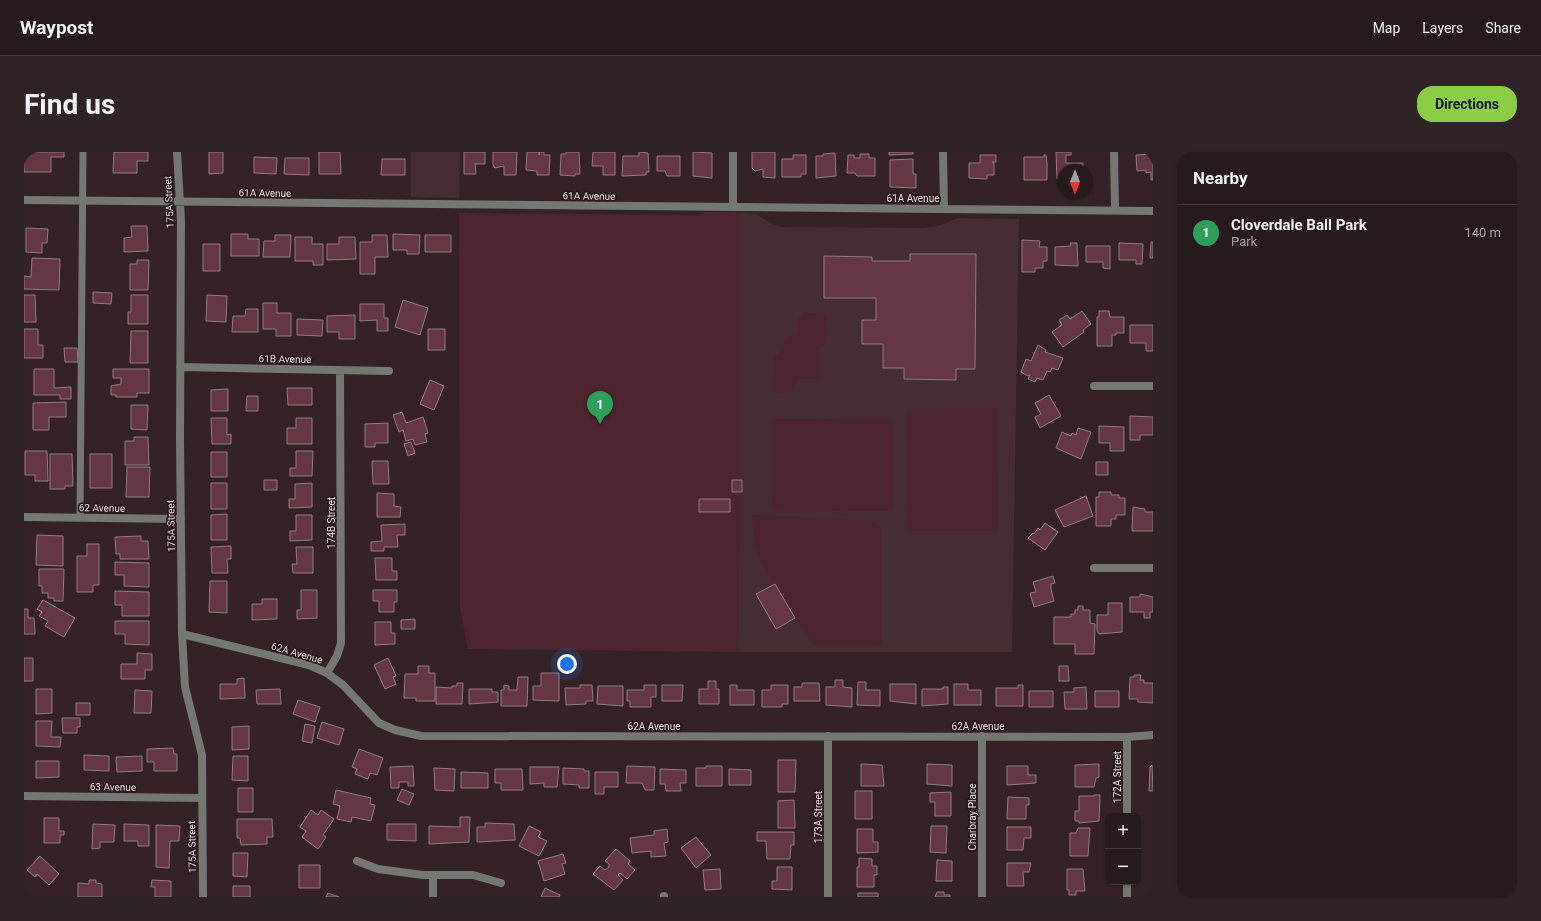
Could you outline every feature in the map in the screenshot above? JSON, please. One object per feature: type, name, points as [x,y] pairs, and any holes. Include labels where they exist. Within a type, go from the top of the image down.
[{"type":"street","name":"175A Street","points":[[177,152],[179,202],[182,634],[185,687],[202,755],[203,897]]},
{"type":"street","points":[[733,152],[733,207]]},
{"type":"street","points":[[943,152],[944,209]]},
{"type":"street","points":[[1114,152],[1115,210]]},
{"type":"street","name":"61A Avenue","points":[[24,200],[1153,211]]},
{"type":"street","name":"61B Avenue","points":[[180,367],[389,371]]},
{"type":"street","name":"174B Street","points":[[327,673],[337,656],[341,643],[340,370]]},
{"type":"street","points":[[1094,386],[1153,386]]},
{"type":"street","name":"62 Avenue","points":[[24,517],[181,518]]},
{"type":"street","points":[[1094,568],[1153,568]]},
{"type":"street","name":"62A Avenue","points":[[182,634],[309,665],[327,673],[343,686],[379,723],[395,730],[415,735],[1127,737],[1153,735]]},
{"type":"street","name":"173A Street","points":[[828,736],[828,897]]},
{"type":"street","name":"Charbray Place","points":[[982,736],[982,897]]},
{"type":"street","name":"172A Street","points":[[1127,737],[1127,813]]},
{"type":"street","name":"63 Avenue","points":[[24,796],[202,798]]},
{"type":"street","points":[[357,861],[378,869],[433,875],[472,875],[501,883]]},
{"type":"street","points":[[433,875],[433,897]]},
{"type":"street","points":[[1127,885],[1127,897]]},
{"type":"lane","points":[[80,517],[83,152]]},
{"type":"shaded area","points":[[411,152],[460,152],[459,198],[411,197]]},
{"type":"shaded area","points":[[704,212],[740,212],[740,477],[738,652],[468,649],[460,608],[459,213],[698,215]]},
{"type":"shaded area","points":[[740,212],[756,214],[770,223],[782,227],[924,228],[938,226],[958,218],[1019,219],[1012,652],[738,652],[740,477]]},
{"type":"shaded area","points":[[804,313],[827,314],[826,343],[820,348],[819,379],[798,379],[792,391],[774,393],[773,359],[784,349],[784,340],[797,334],[797,320]]},
{"type":"shaded area","points":[[997,408],[998,531],[908,531],[907,409]]},
{"type":"shaded area","points":[[773,419],[893,420],[893,511],[772,510]]},
{"type":"shaded area","points":[[752,515],[874,521],[882,531],[882,646],[814,645],[764,568],[755,545]]},
{"type":"building","points":[[24,152],[64,152],[64,157],[51,157],[51,172],[24,172]]},
{"type":"building","points":[[114,152],[148,152],[148,161],[137,161],[137,173],[113,173]]},
{"type":"building","points":[[209,152],[223,152],[223,173],[209,174]]},
{"type":"building","points":[[319,152],[340,152],[341,174],[319,174]]},
{"type":"building","points":[[464,152],[485,152],[485,164],[475,163],[476,174],[464,174]]},
{"type":"building","points":[[493,152],[517,152],[516,175],[504,175],[504,166],[495,168],[493,165]]},
{"type":"building","points":[[527,152],[539,152],[539,155],[540,152],[544,152],[544,155],[550,155],[549,175],[537,175],[537,171],[526,170]]},
{"type":"building","points":[[566,152],[579,152],[580,174],[575,174],[575,176],[560,175],[561,154],[566,154]]},
{"type":"building","points":[[593,152],[615,152],[615,175],[603,175],[603,166],[592,166]]},
{"type":"building","points":[[639,152],[648,153],[649,172],[646,172],[646,175],[622,176],[623,156],[639,156]]},
{"type":"building","points":[[693,152],[712,153],[712,178],[693,176]]},
{"type":"building","points":[[752,152],[775,152],[775,178],[763,177],[763,169],[755,171],[752,168]]},
{"type":"building","points":[[889,152],[913,152],[913,154],[889,155]]},
{"type":"building","points":[[1056,152],[1071,152],[1071,155],[1066,155],[1066,163],[1083,163],[1057,164],[1057,179]]},
{"type":"building","points":[[835,153],[836,176],[816,178],[816,156]]},
{"type":"building","points":[[860,154],[869,154],[869,158],[875,158],[875,176],[857,176],[855,173],[847,173],[848,155],[854,155],[854,158],[860,158]]},
{"type":"building","points":[[1153,154],[1153,180],[1151,180],[1151,172],[1146,173],[1146,170],[1137,171],[1136,155]]},
{"type":"building","points":[[793,155],[806,155],[806,174],[801,174],[801,177],[782,177],[782,159],[793,159]]},
{"type":"building","points":[[980,155],[996,155],[996,162],[992,162],[994,163],[994,175],[987,175],[987,179],[969,178],[969,163],[980,163]]},
{"type":"building","points":[[1044,155],[1046,155],[1047,163],[1047,180],[1024,180],[1024,157],[1044,157]]},
{"type":"building","points":[[657,156],[680,156],[680,176],[667,176],[665,171],[657,171]]},
{"type":"building","points":[[254,157],[277,158],[276,174],[254,173]]},
{"type":"building","points":[[285,158],[309,158],[309,175],[284,174]]},
{"type":"building","points":[[382,159],[405,159],[405,175],[381,175]]},
{"type":"building","points":[[913,159],[913,174],[916,174],[916,188],[890,187],[890,160]]},
{"type":"building","points":[[131,226],[147,226],[148,251],[124,252],[124,238],[132,237]]},
{"type":"building","points":[[26,228],[48,229],[47,243],[42,243],[42,253],[26,252]]},
{"type":"building","points":[[231,234],[248,234],[248,239],[259,239],[259,256],[231,256]]},
{"type":"building","points":[[393,234],[420,235],[419,254],[407,254],[407,250],[393,250]]},
{"type":"building","points":[[275,235],[291,235],[290,257],[263,257],[264,241],[275,241]]},
{"type":"building","points":[[372,235],[387,235],[388,257],[375,257],[375,274],[360,274],[360,242],[372,242]]},
{"type":"building","points":[[425,235],[451,235],[451,252],[425,252]]},
{"type":"building","points":[[295,237],[312,237],[312,244],[323,244],[323,265],[313,265],[313,261],[295,261]]},
{"type":"building","points":[[339,237],[355,237],[356,259],[327,260],[327,244],[339,244]]},
{"type":"building","points":[[1022,240],[1040,241],[1039,247],[1047,247],[1047,261],[1043,261],[1043,268],[1035,268],[1035,272],[1022,272]]},
{"type":"building","points":[[1151,242],[1153,242],[1153,258],[1150,258]]},
{"type":"building","points":[[1070,243],[1077,243],[1078,266],[1055,265],[1055,247],[1071,246]]},
{"type":"building","points":[[1119,243],[1143,244],[1142,264],[1136,264],[1136,260],[1119,260]]},
{"type":"building","points":[[203,244],[220,244],[220,271],[203,271]]},
{"type":"building","points":[[1086,246],[1110,246],[1110,269],[1103,268],[1103,262],[1086,262]]},
{"type":"building","points":[[910,254],[976,254],[975,369],[956,369],[956,380],[904,379],[904,368],[883,368],[883,344],[862,344],[862,320],[876,320],[876,298],[824,298],[824,256],[872,257],[872,261],[910,261]]},
{"type":"building","points":[[32,258],[60,259],[59,290],[24,289],[24,276],[31,277]]},
{"type":"building","points":[[137,260],[149,260],[148,290],[130,290],[130,264],[137,264]]},
{"type":"building","points":[[93,292],[112,293],[111,304],[93,303]]},
{"type":"building","points":[[24,295],[35,295],[36,322],[24,322]]},
{"type":"building","points":[[131,295],[148,295],[148,324],[128,324],[128,312],[131,312]]},
{"type":"building","points":[[207,295],[227,296],[226,322],[206,321]]},
{"type":"building","points":[[403,300],[428,308],[420,335],[395,327]]},
{"type":"building","points":[[263,303],[277,303],[277,313],[291,313],[291,336],[276,336],[276,329],[263,329]]},
{"type":"building","points":[[360,304],[384,304],[384,318],[388,318],[388,331],[377,331],[377,320],[360,321]]},
{"type":"building","points":[[246,309],[258,309],[258,332],[232,332],[233,316],[245,316]]},
{"type":"building","points":[[1082,311],[1091,324],[1083,330],[1084,332],[1063,347],[1052,332],[1062,325],[1059,320],[1067,315],[1070,319]]},
{"type":"building","points":[[1099,311],[1109,311],[1110,317],[1124,317],[1124,333],[1116,333],[1116,335],[1112,335],[1112,346],[1097,346],[1097,317],[1099,317]]},
{"type":"building","points":[[355,315],[355,339],[339,339],[339,332],[327,332],[327,316]]},
{"type":"building","points":[[297,319],[323,320],[322,336],[297,335]]},
{"type":"building","points":[[1130,325],[1153,325],[1153,351],[1146,351],[1146,343],[1130,343]]},
{"type":"building","points":[[24,329],[38,329],[38,345],[43,345],[43,358],[24,358]]},
{"type":"building","points":[[428,329],[445,329],[445,350],[428,350]]},
{"type":"building","points":[[131,331],[148,331],[148,363],[130,363]]},
{"type":"building","points":[[1038,345],[1046,350],[1045,352],[1063,358],[1058,370],[1052,368],[1050,372],[1047,371],[1043,380],[1037,378],[1035,382],[1028,379],[1030,375],[1028,376],[1021,372],[1026,359],[1031,361]]},
{"type":"building","points":[[64,348],[77,348],[78,362],[65,362]]},
{"type":"building","points":[[34,369],[54,369],[54,388],[71,387],[71,399],[60,399],[60,395],[34,395]]},
{"type":"building","points":[[113,369],[149,369],[149,393],[137,393],[137,397],[116,397],[116,395],[111,395],[111,386],[121,384],[121,378],[113,378]]},
{"type":"building","points":[[430,380],[444,386],[434,410],[420,404]]},
{"type":"building","points":[[287,388],[312,388],[312,405],[288,405]]},
{"type":"building","points":[[228,389],[228,411],[211,411],[211,390]]},
{"type":"building","points":[[1049,395],[1061,416],[1040,428],[1035,417],[1041,414],[1035,403]]},
{"type":"building","points":[[247,396],[258,396],[258,411],[246,411]]},
{"type":"building","points":[[66,402],[66,417],[49,417],[49,430],[33,430],[33,403]]},
{"type":"building","points":[[131,405],[148,405],[147,430],[131,429]]},
{"type":"building","points":[[402,412],[406,423],[423,417],[428,433],[425,434],[427,442],[415,445],[413,439],[406,441],[403,430],[399,432],[393,415]]},
{"type":"building","points":[[1130,416],[1153,417],[1153,435],[1140,435],[1140,440],[1130,440]]},
{"type":"building","points":[[211,418],[227,418],[227,435],[231,434],[231,444],[212,444]]},
{"type":"building","points":[[296,418],[312,418],[312,444],[287,444],[287,428],[296,428]]},
{"type":"building","points":[[388,423],[388,443],[375,443],[375,447],[365,447],[365,424]]},
{"type":"building","points":[[1099,426],[1124,427],[1124,451],[1110,451],[1110,443],[1099,443]]},
{"type":"building","points":[[1078,428],[1091,432],[1081,459],[1056,448],[1062,432],[1071,436],[1072,433],[1076,435]]},
{"type":"building","points":[[134,437],[148,437],[149,465],[125,465],[125,441],[134,441]]},
{"type":"building","points":[[411,442],[415,453],[408,456],[404,444]]},
{"type":"building","points":[[25,451],[47,451],[48,481],[35,481],[35,475],[25,475]]},
{"type":"building","points":[[296,451],[313,451],[312,476],[290,476],[290,468],[296,468]]},
{"type":"building","points":[[211,452],[227,452],[227,477],[211,477]]},
{"type":"building","points":[[50,454],[72,454],[73,486],[65,486],[65,489],[50,489]]},
{"type":"building","points":[[90,454],[112,454],[112,488],[90,488]]},
{"type":"building","points":[[372,461],[388,461],[389,484],[373,484]]},
{"type":"building","points":[[1096,462],[1108,462],[1108,475],[1096,475]]},
{"type":"building","points":[[127,467],[150,467],[149,497],[126,497]]},
{"type":"building","points":[[264,480],[277,480],[277,490],[264,490]]},
{"type":"building","points":[[732,480],[742,480],[742,492],[732,492]]},
{"type":"building","points":[[211,483],[227,483],[227,509],[211,509]]},
{"type":"building","points":[[312,483],[312,507],[289,508],[289,499],[295,499],[295,484]]},
{"type":"building","points":[[1099,492],[1111,492],[1111,495],[1119,495],[1119,498],[1125,498],[1125,515],[1116,515],[1116,519],[1111,519],[1111,526],[1096,526],[1096,497],[1099,497]]},
{"type":"building","points":[[377,493],[394,494],[394,506],[401,507],[400,517],[377,517]]},
{"type":"building","points":[[1086,496],[1093,516],[1064,527],[1055,510]]},
{"type":"building","points":[[699,499],[730,499],[730,512],[699,512]]},
{"type":"building","points":[[1133,507],[1145,509],[1145,512],[1153,512],[1153,531],[1132,531]]},
{"type":"building","points":[[227,514],[227,540],[211,540],[211,515]]},
{"type":"building","points":[[296,515],[312,515],[312,540],[290,541],[290,531],[296,531]]},
{"type":"building","points":[[1045,523],[1058,532],[1045,550],[1028,538],[1033,533],[1034,534],[1038,528],[1040,530]]},
{"type":"building","points":[[405,524],[405,535],[397,535],[398,547],[384,547],[384,551],[371,551],[371,542],[382,541],[381,525]]},
{"type":"building","points":[[37,535],[63,536],[63,566],[36,565]]},
{"type":"building","points":[[141,536],[141,541],[148,541],[149,559],[120,559],[120,554],[116,554],[115,537]]},
{"type":"building","points":[[87,544],[99,544],[99,585],[93,585],[93,592],[77,592],[77,556],[87,556]]},
{"type":"building","points":[[231,546],[231,559],[227,559],[228,573],[212,573],[211,547]]},
{"type":"building","points":[[296,547],[313,547],[313,573],[293,573],[292,564],[297,564]]},
{"type":"building","points":[[375,558],[392,558],[392,571],[397,571],[397,580],[376,580]]},
{"type":"building","points":[[115,562],[149,563],[149,587],[124,586],[124,575],[115,575]]},
{"type":"building","points":[[39,569],[64,569],[63,601],[54,601],[54,598],[48,598],[48,593],[42,593],[42,586],[39,586]]},
{"type":"building","points":[[1053,576],[1055,583],[1051,584],[1051,589],[1054,601],[1034,607],[1030,593],[1036,592],[1033,582]]},
{"type":"building","points":[[210,581],[227,581],[227,613],[209,612]]},
{"type":"building","points":[[775,584],[795,618],[776,629],[756,594]]},
{"type":"building","points":[[301,590],[317,590],[317,618],[297,619],[297,610],[301,610]]},
{"type":"building","points":[[373,590],[397,590],[397,602],[394,602],[394,612],[379,612],[379,601],[373,601]]},
{"type":"building","points":[[115,591],[149,592],[149,616],[122,616],[122,605],[115,605]]},
{"type":"building","points":[[1140,594],[1153,597],[1153,612],[1150,612],[1150,618],[1144,618],[1144,612],[1130,612],[1130,597],[1140,597]]},
{"type":"building","points":[[262,599],[277,599],[277,619],[252,620],[252,604],[262,604]]},
{"type":"building","points":[[43,600],[75,618],[64,637],[45,626],[48,621],[39,616],[42,612],[37,609]]},
{"type":"building","points":[[1108,603],[1122,603],[1122,632],[1099,634],[1097,631],[1097,615],[1108,615]]},
{"type":"building","points":[[1078,606],[1083,606],[1083,610],[1090,610],[1090,623],[1095,624],[1094,654],[1075,654],[1075,644],[1054,644],[1054,617],[1071,617],[1071,614],[1075,614],[1075,610],[1078,610]]},
{"type":"building","points":[[24,609],[28,609],[28,618],[34,618],[35,634],[24,634]]},
{"type":"building","points":[[415,619],[415,629],[401,629],[401,620]]},
{"type":"building","points":[[115,621],[149,621],[149,645],[125,644],[125,634],[115,634]]},
{"type":"building","points":[[375,622],[391,622],[391,633],[395,633],[395,644],[375,645]]},
{"type":"building","points":[[137,653],[152,654],[152,670],[145,670],[145,679],[121,679],[121,664],[137,664]]},
{"type":"building","points":[[24,658],[33,658],[33,681],[24,681]]},
{"type":"building","points":[[388,658],[396,676],[393,677],[396,684],[385,689],[374,665]]},
{"type":"building","points":[[418,666],[429,666],[429,673],[435,673],[435,701],[416,701],[416,698],[404,698],[405,674],[418,674]]},
{"type":"building","points":[[1059,666],[1068,666],[1069,681],[1059,681]]},
{"type":"building","points":[[541,673],[559,673],[559,701],[533,700],[533,686],[541,686]]},
{"type":"building","points":[[1134,675],[1141,675],[1140,680],[1144,680],[1144,683],[1153,683],[1153,703],[1138,702],[1138,699],[1129,699],[1130,677],[1134,677]]},
{"type":"building","points":[[518,677],[528,677],[527,706],[501,706],[501,690],[504,690],[504,685],[509,686],[509,690],[517,690]]},
{"type":"building","points":[[244,678],[245,698],[220,699],[220,684],[237,684],[237,679]]},
{"type":"building","points":[[835,680],[843,680],[843,687],[852,688],[852,707],[826,705],[826,687],[835,687]]},
{"type":"building","points":[[708,681],[716,681],[716,689],[719,689],[719,704],[699,704],[699,689],[708,689]]},
{"type":"building","points":[[858,682],[866,682],[866,690],[880,690],[880,706],[857,705]]},
{"type":"building","points":[[457,683],[463,683],[462,704],[436,704],[436,687],[452,688],[452,686],[457,686]]},
{"type":"building","points":[[802,683],[819,683],[820,701],[794,701],[794,687],[802,687]]},
{"type":"building","points":[[890,684],[916,684],[916,704],[890,701]]},
{"type":"building","points":[[954,684],[968,684],[968,690],[981,690],[981,705],[954,705]]},
{"type":"building","points":[[580,685],[592,685],[593,701],[586,701],[586,704],[566,705],[565,688],[580,688]]},
{"type":"building","points":[[644,685],[656,685],[656,697],[651,697],[651,707],[630,707],[630,701],[627,701],[627,690],[644,690]]},
{"type":"building","points":[[662,685],[683,685],[682,701],[662,701]]},
{"type":"building","points":[[730,685],[737,685],[737,690],[754,690],[754,705],[730,705]]},
{"type":"building","points":[[771,685],[788,685],[788,704],[782,704],[782,707],[762,707],[762,690],[771,690]]},
{"type":"building","points":[[1018,685],[1023,685],[1023,706],[996,706],[996,688],[1018,688]]},
{"type":"building","points":[[598,686],[623,686],[623,706],[597,704]]},
{"type":"building","points":[[943,687],[948,687],[948,704],[922,706],[922,689],[943,689]]},
{"type":"building","points":[[1086,687],[1087,709],[1065,709],[1064,692],[1074,692],[1074,688]]},
{"type":"building","points":[[36,689],[52,689],[52,713],[36,714]]},
{"type":"building","points":[[280,689],[281,704],[257,704],[256,690]]},
{"type":"building","points":[[469,689],[492,689],[492,692],[498,692],[498,702],[469,704]]},
{"type":"building","points":[[135,690],[152,691],[151,713],[134,713]]},
{"type":"building","points":[[1029,691],[1053,691],[1053,707],[1029,707]]},
{"type":"building","points":[[1095,691],[1119,691],[1119,707],[1095,707]]},
{"type":"building","points":[[298,700],[320,707],[315,722],[293,714]]},
{"type":"building","points":[[76,703],[90,703],[90,715],[76,715]]},
{"type":"building","points":[[62,718],[80,718],[80,727],[77,727],[77,733],[63,733]]},
{"type":"building","points":[[36,721],[52,721],[51,737],[61,737],[60,747],[36,746]]},
{"type":"building","points":[[322,722],[344,729],[339,745],[317,738]]},
{"type":"building","points":[[305,724],[315,726],[312,743],[302,741]]},
{"type":"building","points":[[249,726],[249,749],[232,750],[232,727]]},
{"type":"building","points":[[173,748],[174,754],[177,754],[177,771],[154,771],[154,762],[147,762],[147,749]]},
{"type":"building","points":[[359,749],[383,758],[377,775],[370,773],[368,779],[355,774],[357,769],[352,767]]},
{"type":"building","points":[[84,755],[109,756],[109,771],[84,770]]},
{"type":"building","points":[[142,756],[142,771],[117,772],[116,757]]},
{"type":"building","points":[[233,756],[248,756],[248,781],[232,780]]},
{"type":"building","points":[[778,760],[796,760],[795,792],[778,792]]},
{"type":"building","points":[[36,761],[59,761],[59,777],[36,778]]},
{"type":"building","points":[[861,764],[882,765],[884,786],[861,786]]},
{"type":"building","points":[[927,764],[952,765],[952,786],[927,784]]},
{"type":"building","points":[[1099,764],[1099,777],[1096,778],[1094,787],[1075,787],[1075,765]]},
{"type":"building","points":[[1152,765],[1153,791],[1149,791],[1150,767]]},
{"type":"building","points":[[413,766],[414,786],[408,786],[408,782],[399,782],[399,788],[391,788],[390,767]]},
{"type":"building","points":[[627,766],[655,767],[654,790],[645,790],[642,783],[626,783]]},
{"type":"building","points":[[706,766],[722,766],[722,786],[696,786],[696,768],[706,768]]},
{"type":"building","points":[[1007,766],[1028,766],[1028,775],[1036,775],[1036,783],[1007,785]]},
{"type":"building","points":[[530,767],[559,767],[557,787],[544,787],[544,783],[530,784]]},
{"type":"building","points":[[434,768],[455,769],[454,791],[435,790]]},
{"type":"building","points":[[563,768],[584,769],[584,771],[589,771],[589,788],[579,788],[579,785],[563,784]]},
{"type":"building","points":[[495,769],[522,769],[523,790],[501,790],[501,783],[495,783]]},
{"type":"building","points":[[660,769],[686,770],[686,783],[680,783],[681,791],[666,791],[665,784],[660,784]]},
{"type":"building","points":[[729,769],[751,770],[751,785],[729,785]]},
{"type":"building","points":[[461,772],[488,773],[488,788],[461,788]]},
{"type":"building","points":[[595,772],[618,772],[618,787],[604,787],[604,794],[595,794]]},
{"type":"building","points":[[238,788],[253,788],[253,812],[238,812]]},
{"type":"building","points":[[402,789],[414,794],[409,805],[397,800]]},
{"type":"building","points":[[336,790],[371,798],[370,804],[375,805],[371,821],[352,817],[351,822],[337,819],[340,806],[333,804]]},
{"type":"building","points":[[855,791],[872,791],[872,819],[855,819]]},
{"type":"building","points":[[951,792],[951,816],[935,816],[935,802],[930,802],[930,793]]},
{"type":"building","points":[[1100,795],[1099,821],[1079,823],[1079,821],[1075,821],[1075,811],[1079,811],[1079,796]]},
{"type":"building","points":[[1008,797],[1029,798],[1029,805],[1026,805],[1026,819],[1007,819]]},
{"type":"building","points":[[794,800],[795,828],[778,828],[778,801]]},
{"type":"building","points":[[311,810],[318,815],[321,810],[334,819],[323,835],[326,837],[318,849],[302,837],[306,831],[300,827]]},
{"type":"building","points":[[460,817],[470,817],[469,842],[429,844],[429,826],[460,827]]},
{"type":"building","points":[[44,818],[59,818],[59,831],[64,831],[64,835],[60,835],[60,843],[44,843]]},
{"type":"building","points":[[237,819],[272,819],[273,837],[267,837],[267,844],[241,845],[240,838],[237,838]]},
{"type":"building","points":[[485,823],[514,824],[515,840],[477,842],[477,827],[485,827]]},
{"type":"building","points":[[93,824],[115,825],[114,842],[100,842],[100,848],[92,849]]},
{"type":"building","points":[[124,824],[149,825],[149,846],[138,846],[138,841],[124,841]]},
{"type":"building","points":[[387,824],[416,824],[416,841],[387,840]]},
{"type":"building","points":[[156,825],[180,826],[179,841],[170,841],[169,868],[156,867]]},
{"type":"building","points":[[529,826],[541,832],[538,837],[547,841],[539,856],[519,846]]},
{"type":"building","points":[[931,826],[947,826],[946,853],[930,852]]},
{"type":"building","points":[[1007,827],[1031,827],[1031,838],[1024,838],[1023,850],[1007,850]]},
{"type":"building","points":[[1078,828],[1090,828],[1088,856],[1070,856],[1070,833],[1076,833]]},
{"type":"building","points":[[667,829],[668,842],[664,843],[666,856],[651,857],[651,851],[632,853],[630,838],[654,835],[654,831]]},
{"type":"building","points":[[857,829],[873,829],[873,842],[878,842],[878,852],[857,853]]},
{"type":"building","points":[[757,832],[794,832],[794,845],[791,845],[790,859],[767,859],[766,841],[757,841]]},
{"type":"building","points":[[696,837],[711,855],[696,868],[681,848]]},
{"type":"building","points":[[616,849],[630,861],[628,864],[635,870],[627,879],[620,873],[618,875],[623,880],[614,890],[593,874],[600,866],[605,870],[609,867],[609,864],[605,861]]},
{"type":"building","points":[[233,853],[248,853],[247,877],[233,876]]},
{"type":"building","points":[[563,854],[566,863],[562,864],[565,874],[544,881],[538,861]]},
{"type":"building","points":[[40,856],[59,874],[49,885],[37,874],[35,877],[27,870]]},
{"type":"building","points":[[859,858],[872,859],[872,866],[877,866],[877,875],[874,875],[874,887],[857,887],[857,867],[859,867]]},
{"type":"building","points":[[937,860],[952,861],[952,881],[936,881]]},
{"type":"building","points":[[1007,863],[1031,863],[1029,872],[1023,872],[1024,886],[1007,886]]},
{"type":"building","points":[[299,865],[320,865],[320,888],[299,888]]},
{"type":"building","points":[[777,867],[792,867],[792,890],[772,889],[772,881],[777,881]]},
{"type":"building","points":[[720,869],[721,889],[705,890],[703,870]]},
{"type":"building","points":[[1067,869],[1083,869],[1085,891],[1076,891],[1076,895],[1069,895],[1069,890],[1067,890]]},
{"type":"building","points":[[89,880],[96,880],[96,883],[102,884],[102,897],[78,897],[78,883],[89,884]]},
{"type":"building","points":[[152,880],[171,881],[171,897],[155,897],[155,887],[151,887]]},
{"type":"building","points":[[233,886],[250,886],[250,897],[233,897]]},
{"type":"building","points":[[545,888],[560,895],[559,897],[541,897]]},
{"type":"building","points":[[937,892],[944,892],[944,895],[950,895],[950,897],[935,897]]},
{"type":"building","points":[[328,893],[339,897],[326,897]]},
{"type":"building","points":[[858,893],[878,893],[878,897],[858,897]]},
{"type":"place","name":"Cloverdale Ball Park","points":[[600,424]]}]
